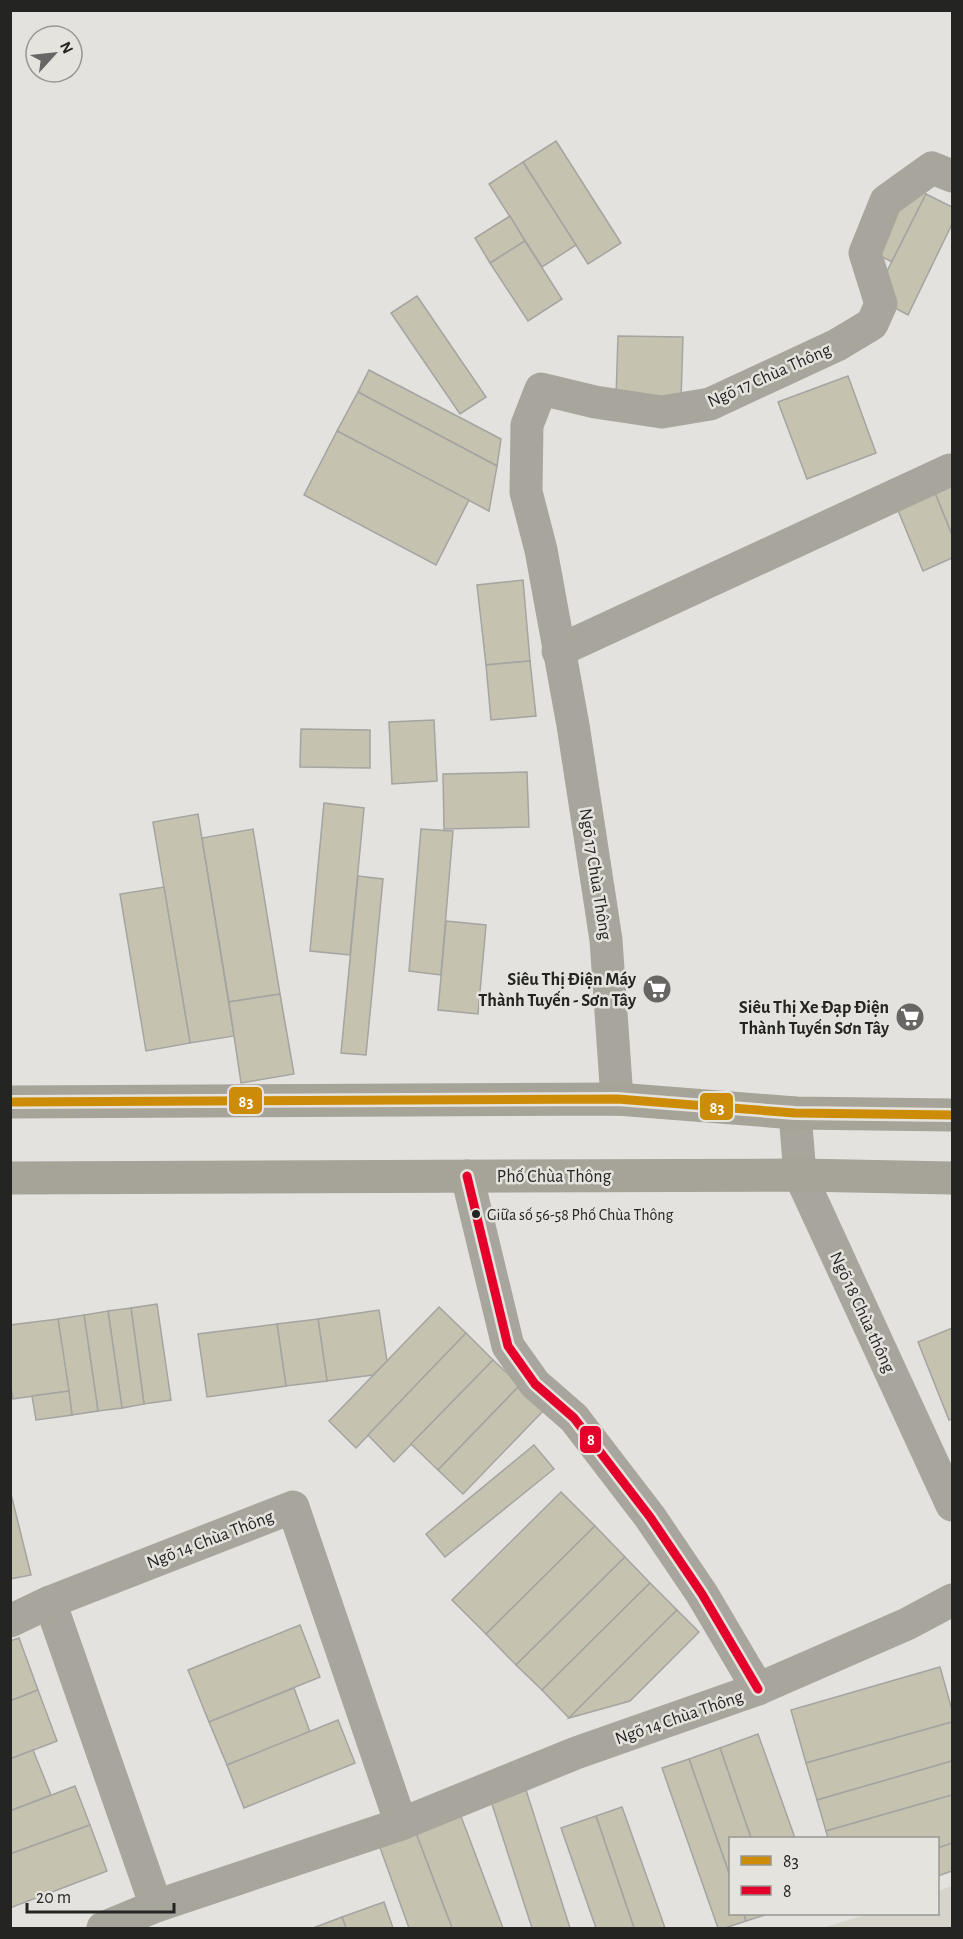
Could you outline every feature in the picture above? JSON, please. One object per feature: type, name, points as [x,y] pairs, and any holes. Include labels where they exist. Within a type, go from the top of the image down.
[{"type":"highway","points":[[10,1102],[617,1099],[795,1113],[952,1114]]},
{"type":"highway","name":"Phố Chùa Thông","points":[[10,1178],[800,1175],[952,1178]]},
{"type":"street","name":"Ngõ 17 Chùa Thông","points":[[617,1099],[606,940],[573,725],[541,550],[526,492],[527,425],[541,389],[595,402],[662,412],[710,404],[837,345],[872,324],[881,304],[865,253],[886,201],[932,168],[952,176]]},
{"type":"street","points":[[558,651],[950,470]]},
{"type":"street","name":"Ngõ 18 Chùa thông","points":[[795,1113],[800,1175],[952,1505]]},
{"type":"street","points":[[468,1176],[508,1346],[535,1384],[573,1418],[651,1517],[702,1594],[758,1689]]},
{"type":"street","name":"Ngõ 14 Chùa Thông","points":[[10,1621],[50,1602],[293,1507],[400,1824]]},
{"type":"street","name":"Ngõ 14 Chùa Thông","points":[[103,1929],[156,1906],[400,1824],[576,1753],[758,1689],[907,1624],[952,1600]]},
{"type":"street","points":[[50,1602],[156,1906]]},
{"type":"shaded area","points":[[952,1886],[952,1928],[822,1928],[865,1915],[939,1915],[939,1891]]},
{"type":"building","points":[[556,141],[621,243],[588,264],[523,162]]},
{"type":"building","points":[[523,162],[576,245],[542,267],[489,184]]},
{"type":"building","points":[[906,184],[926,194],[892,262],[873,252]]},
{"type":"building","points":[[926,194],[952,207],[952,224],[908,315],[874,297]]},
{"type":"building","points":[[510,216],[525,241],[490,263],[475,238]]},
{"type":"building","points":[[525,241],[562,299],[528,321],[490,263]]},
{"type":"building","points":[[417,296],[486,397],[460,414],[391,313]]},
{"type":"building","points":[[618,336],[683,337],[681,399],[616,398]]},
{"type":"building","points":[[369,370],[501,439],[497,466],[358,392]]},
{"type":"building","points":[[848,376],[876,453],[807,479],[778,402]]},
{"type":"building","points":[[358,392],[497,466],[489,511],[337,431]]},
{"type":"building","points":[[337,431],[469,500],[436,565],[304,495]]},
{"type":"building","points":[[952,485],[952,535],[935,493]]},
{"type":"building","points":[[935,493],[952,535],[952,558],[923,571],[897,508]]},
{"type":"building","points":[[523,580],[530,661],[486,665],[477,585]]},
{"type":"building","points":[[530,661],[536,716],[491,720],[486,665]]},
{"type":"building","points":[[434,720],[437,781],[392,784],[389,722]]},
{"type":"building","points":[[301,729],[370,730],[370,768],[300,767]]},
{"type":"building","points":[[527,772],[529,827],[444,829],[443,774]]},
{"type":"building","points":[[324,803],[364,808],[350,955],[310,951]]},
{"type":"building","points":[[198,814],[234,1036],[190,1043],[153,822]]},
{"type":"building","points":[[253,829],[280,994],[229,1002],[202,838]]},
{"type":"building","points":[[421,829],[453,831],[441,975],[409,971]]},
{"type":"building","points":[[358,876],[383,879],[366,1055],[341,1053]]},
{"type":"building","points":[[164,887],[190,1043],[146,1051],[120,894]]},
{"type":"building","points":[[446,921],[486,925],[478,1014],[438,1010]]},
{"type":"building","points":[[280,994],[294,1074],[241,1083],[229,1002]]},
{"type":"building","points":[[157,1304],[171,1400],[144,1404],[131,1308]]},
{"type":"building","points":[[439,1307],[466,1333],[356,1448],[329,1421]]},
{"type":"building","points":[[131,1308],[144,1404],[122,1408],[108,1311]]},
{"type":"building","points":[[379,1310],[387,1361],[373,1375],[327,1381],[318,1319]]},
{"type":"building","points":[[108,1311],[122,1408],[98,1411],[84,1315]]},
{"type":"building","points":[[84,1315],[98,1411],[72,1415],[58,1319]]},
{"type":"building","points":[[58,1319],[69,1391],[13,1399],[10,1383],[10,1325]]},
{"type":"building","points":[[318,1319],[327,1381],[286,1386],[277,1324]]},
{"type":"building","points":[[277,1324],[286,1386],[207,1397],[198,1334]]},
{"type":"building","points":[[952,1328],[952,1419],[949,1420],[918,1342]]},
{"type":"building","points":[[466,1333],[493,1360],[394,1462],[368,1435]]},
{"type":"building","points":[[493,1360],[520,1385],[438,1470],[411,1444]]},
{"type":"building","points":[[520,1385],[545,1409],[463,1494],[438,1470]]},
{"type":"building","points":[[69,1391],[72,1415],[36,1420],[32,1396]]},
{"type":"building","points":[[534,1445],[554,1469],[445,1557],[426,1534]]},
{"type":"building","points":[[10,1490],[31,1575],[10,1579]]},
{"type":"building","points":[[561,1492],[595,1526],[486,1634],[452,1600]]},
{"type":"building","points":[[595,1526],[625,1557],[516,1665],[486,1634]]},
{"type":"building","points":[[625,1557],[650,1583],[542,1690],[516,1665]]},
{"type":"building","points":[[650,1583],[677,1610],[569,1718],[542,1690]]},
{"type":"building","points":[[677,1610],[699,1632],[630,1701],[569,1718]]},
{"type":"building","points":[[300,1625],[320,1677],[209,1722],[188,1670]]},
{"type":"building","points":[[19,1638],[38,1690],[10,1701],[10,1641]]},
{"type":"building","points":[[940,1667],[952,1710],[952,1722],[806,1763],[791,1710]]},
{"type":"building","points":[[294,1688],[310,1732],[227,1765],[209,1722]]},
{"type":"building","points":[[38,1690],[57,1741],[10,1759],[10,1701]]},
{"type":"building","points":[[338,1720],[355,1763],[244,1808],[227,1765]]},
{"type":"building","points":[[952,1722],[952,1761],[817,1800],[806,1763]]},
{"type":"building","points":[[758,1734],[795,1837],[751,1837],[720,1748]]},
{"type":"building","points":[[720,1748],[751,1837],[729,1837],[729,1873],[689,1759]]},
{"type":"building","points":[[33,1750],[51,1795],[10,1811],[10,1759]]},
{"type":"building","points":[[689,1759],[729,1873],[729,1915],[744,1915],[746,1921],[718,1928],[662,1768]]},
{"type":"building","points":[[952,1761],[952,1795],[826,1831],[817,1800]]},
{"type":"building","points":[[75,1786],[90,1825],[10,1854],[10,1811]]},
{"type":"building","points":[[526,1790],[570,1928],[532,1928],[491,1801]]},
{"type":"building","points":[[952,1795],[952,1843],[939,1848],[939,1837],[828,1837],[826,1831]]},
{"type":"building","points":[[622,1807],[665,1928],[634,1928],[596,1816]]},
{"type":"building","points":[[459,1811],[503,1928],[452,1928],[414,1828]]},
{"type":"building","points":[[596,1816],[634,1928],[596,1928],[561,1828]]},
{"type":"building","points":[[90,1825],[107,1871],[10,1908],[10,1854]]},
{"type":"building","points":[[414,1828],[452,1928],[409,1928],[378,1842]]},
{"type":"building","points":[[952,1843],[952,1871],[939,1876],[939,1848]]},
{"type":"building","points":[[384,1902],[393,1928],[346,1928],[342,1917]]},
{"type":"building","points":[[744,1915],[765,1915],[746,1921]]},
{"type":"building","points":[[342,1917],[346,1928],[313,1928]]},
{"type":"transit line","name":"83","points":[[10,1102],[617,1099],[795,1113],[952,1115]]},
{"type":"transit line","name":"8","points":[[467,1176],[508,1346],[535,1384],[574,1418],[650,1517],[702,1594],[758,1689]]},
{"type":"place","name":"Siêu Thị Điện Máy Thành Tuyến - Sơn Tây","points":[[657,989]]},
{"type":"place","name":"Siêu Thị Xe Đạp Điện Thành Tuyến Sơn Tây","points":[[910,1017]]},
{"type":"place","name":"Giữa số 56-58 Phố Chùa Thông","points":[[476,1214]]}]
